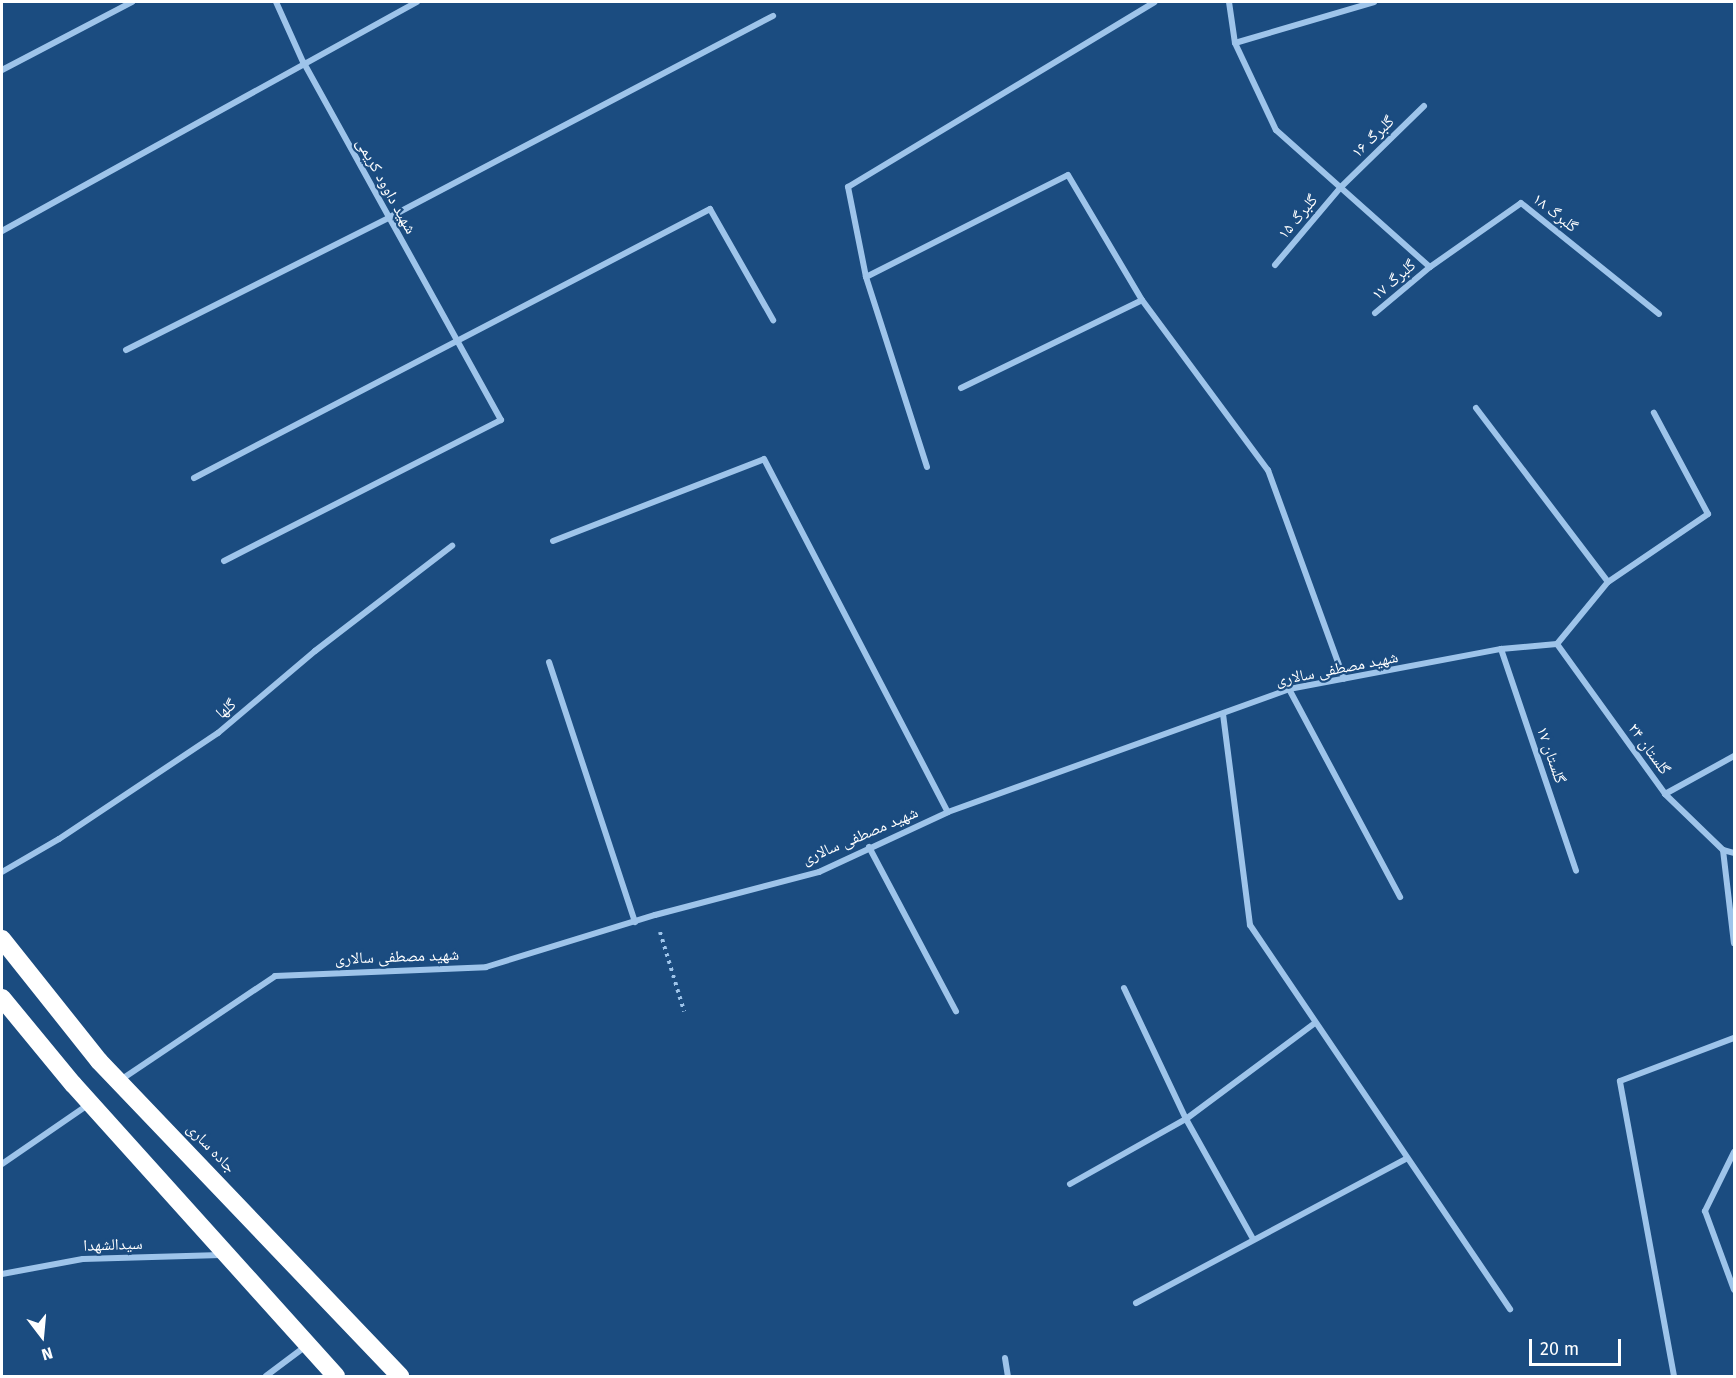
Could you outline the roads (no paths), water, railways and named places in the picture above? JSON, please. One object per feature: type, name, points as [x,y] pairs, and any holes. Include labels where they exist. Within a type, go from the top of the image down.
[{"type":"highway","name":"جاده ساری","points":[[2,939],[119,1081],[400,1377]]},
{"type":"highway","points":[[2,998],[91,1103],[336,1377]]},
{"type":"street","points":[[2,70],[132,2]]},
{"type":"street","name":"شهید داوود کریمی","points":[[224,561],[501,420],[303,62],[276,2]]},
{"type":"street","points":[[2,231],[303,62],[417,2]]},
{"type":"street","points":[[927,467],[866,277],[848,187],[1155,2]]},
{"type":"street","points":[[1229,2],[1235,43],[1276,130],[1430,267]]},
{"type":"street","points":[[1235,43],[1374,2]]},
{"type":"street","points":[[126,350],[388,218],[773,16]]},
{"type":"street","name":"گلبرگ ۱۶","points":[[1341,187],[1424,106]]},
{"type":"street","points":[[866,277],[1068,175],[1142,300],[1268,470],[1344,679]]},
{"type":"street","name":"گلبرگ ۱۵","points":[[1275,265],[1341,187]]},
{"type":"street","name":"گلبرگ ۱۸","points":[[1430,267],[1521,203],[1659,314]]},
{"type":"street","points":[[194,478],[710,209],[773,320]]},
{"type":"street","name":"گلبرگ ۱۷","points":[[1376,314],[1430,267]]},
{"type":"street","points":[[961,388],[1142,300]]},
{"type":"street","points":[[1476,408],[1608,582]]},
{"type":"street","points":[[1557,644],[1608,582],[1708,514],[1654,413]]},
{"type":"street","points":[[554,541],[764,459],[948,812]]},
{"type":"street","name":"گلها","points":[[2,872],[59,839],[218,733],[315,651],[452,546]]},
{"type":"street","name":"شهید مصطفی سالاری","points":[[119,1081],[274,976],[486,967],[655,915],[819,872],[948,812],[1289,689],[1501,649],[1557,644]]},
{"type":"street","name":"گلستان ۲۴","points":[[1557,644],[1665,794],[1723,850],[1734,853]]},
{"type":"street","name":"گلستان ۱۷","points":[[1501,649],[1576,871]]},
{"type":"street","points":[[549,662],[635,922]]},
{"type":"street","points":[[1289,689],[1400,897]]},
{"type":"street","points":[[1223,714],[1250,925],[1406,1159],[1510,1309]]},
{"type":"street","points":[[1665,794],[1734,756]]},
{"type":"street","points":[[869,847],[956,1011]]},
{"type":"street","points":[[1723,850],[1734,943]]},
{"type":"street","points":[[1124,988],[1186,1119],[1253,1239]]},
{"type":"street","points":[[1070,1184],[1186,1119],[1315,1023]]},
{"type":"street","points":[[1674,1377],[1620,1080],[1734,1038]]},
{"type":"street","points":[[2,1164],[91,1103]]},
{"type":"street","points":[[1734,1152],[1705,1211],[1734,1290]]},
{"type":"street","points":[[1136,1303],[1406,1159]]},
{"type":"street","name":"سیدالشهدا","points":[[2,1274],[83,1259],[228,1255]]},
{"type":"street","points":[[266,1377],[308,1345]]},
{"type":"street","points":[[1005,1358],[1008,1377]]}]
